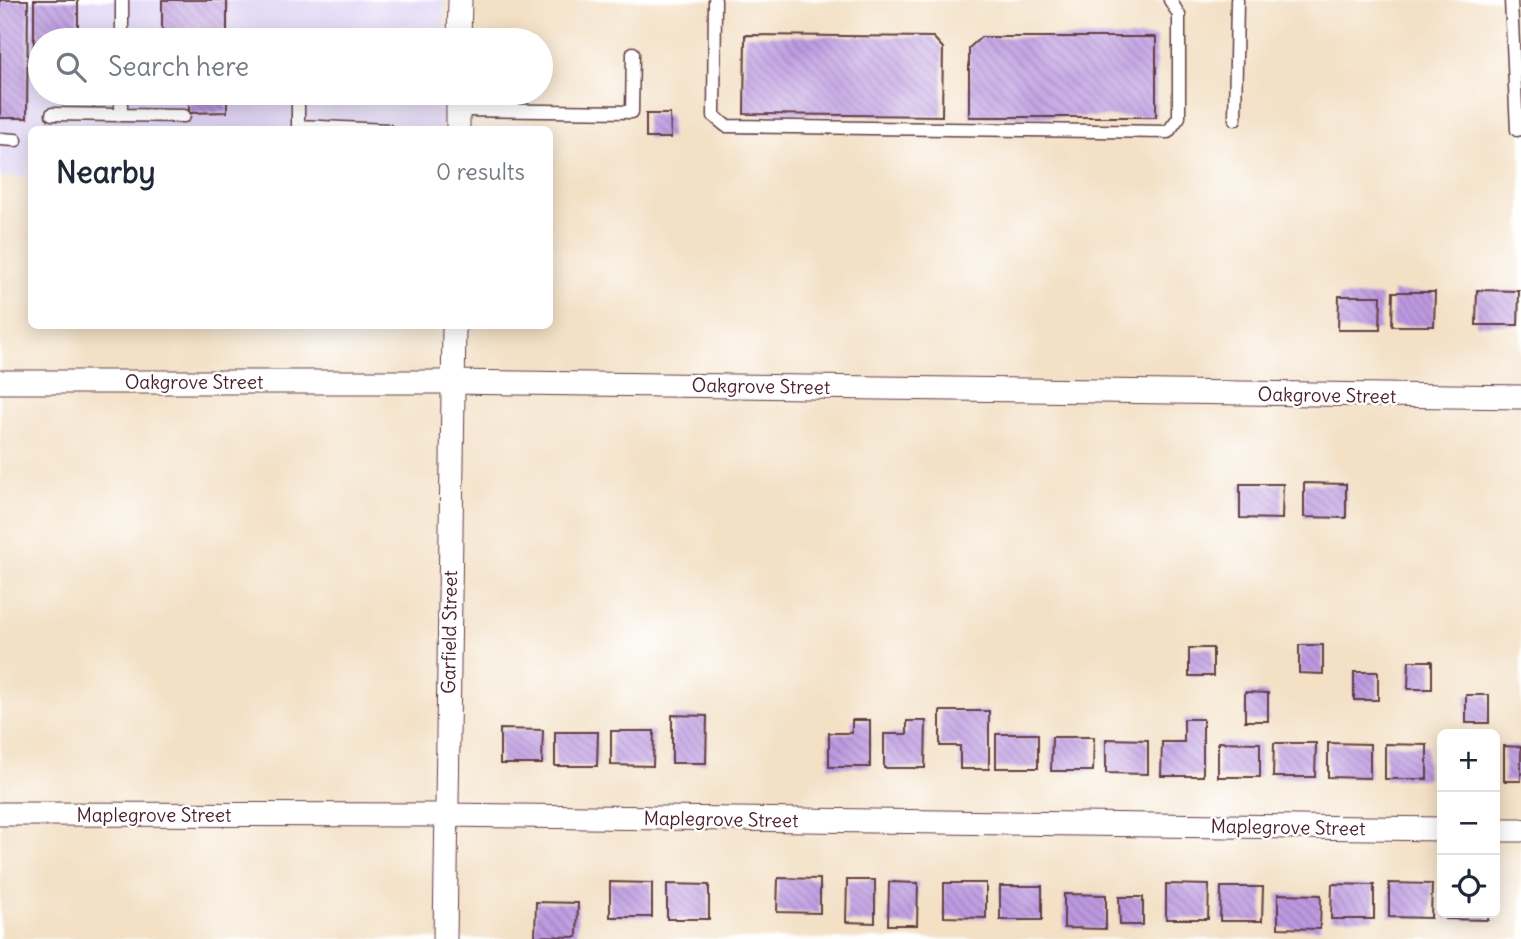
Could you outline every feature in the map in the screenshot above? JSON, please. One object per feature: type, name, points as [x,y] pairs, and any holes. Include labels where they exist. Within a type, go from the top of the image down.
[{"type":"street","points":[[459,28],[460,0]]},
{"type":"street","name":"Garfield Street","points":[[445,939],[454,329]]},
{"type":"street","name":"Oakgrove Street","points":[[0,382],[453,382],[1521,397]]},
{"type":"street","name":"Maplegrove Street","points":[[0,814],[446,815],[1437,829]]},
{"type":"street","points":[[1500,830],[1521,830]]},
{"type":"lane","points":[[122,0],[122,28]]},
{"type":"lane","points":[[715,0],[714,116],[726,126],[1168,132],[1179,117],[1179,15],[1170,0]]},
{"type":"lane","points":[[1235,119],[1237,0]]},
{"type":"lane","points":[[1511,0],[1517,130],[1521,130]]},
{"type":"lane","points":[[458,111],[632,112],[634,53]]},
{"type":"lane","points":[[121,105],[121,115]]},
{"type":"lane","points":[[298,105],[298,126]]},
{"type":"lane","points":[[52,114],[184,116]]},
{"type":"lane","points":[[0,139],[16,140]]},
{"type":"shaded area","points":[[0,0],[445,0],[444,28],[28,28],[28,105],[444,105],[444,126],[28,126],[28,177],[0,177]]},
{"type":"building","points":[[0,0],[28,0],[27,118],[0,118]]},
{"type":"building","points":[[34,0],[78,0],[78,28],[34,28]]},
{"type":"building","points":[[162,0],[227,0],[227,28],[162,28]]},
{"type":"building","points":[[745,35],[933,37],[943,48],[942,116],[744,114]]},
{"type":"building","points":[[981,37],[1156,37],[1156,117],[969,117],[969,48]]},
{"type":"building","points":[[189,105],[227,105],[227,112],[189,113]]},
{"type":"building","points":[[646,114],[670,114],[671,138],[646,138]]},
{"type":"building","points":[[1477,290],[1519,291],[1518,325],[1476,325]]},
{"type":"building","points":[[1393,292],[1435,292],[1434,326],[1392,326]]},
{"type":"building","points":[[1339,296],[1381,296],[1380,330],[1338,330]]},
{"type":"building","points":[[1304,483],[1346,484],[1346,518],[1304,517]]},
{"type":"building","points":[[1240,484],[1283,484],[1282,519],[1240,518]]},
{"type":"building","points":[[1299,645],[1323,645],[1323,674],[1299,673]]},
{"type":"building","points":[[1189,648],[1213,648],[1213,676],[1189,676]]},
{"type":"building","points":[[1409,661],[1432,661],[1432,689],[1408,689]]},
{"type":"building","points":[[1354,672],[1378,672],[1378,700],[1354,700]]},
{"type":"building","points":[[1245,692],[1268,693],[1268,721],[1245,721]]},
{"type":"building","points":[[1466,695],[1489,695],[1489,723],[1466,723]]},
{"type":"building","points":[[940,711],[989,711],[989,769],[960,769],[960,746],[940,746]]},
{"type":"building","points":[[672,715],[707,716],[706,763],[672,763]]},
{"type":"building","points":[[1184,719],[1203,719],[1203,776],[1161,776],[1162,742],[1184,742]]},
{"type":"building","points":[[852,720],[870,720],[870,767],[829,767],[829,733],[852,733]]},
{"type":"building","points":[[907,721],[926,721],[925,768],[884,768],[884,734],[907,734]]},
{"type":"building","points":[[500,729],[543,730],[542,764],[500,764]]},
{"type":"building","points":[[611,731],[654,731],[653,766],[611,765]]},
{"type":"building","points":[[555,732],[598,732],[597,766],[555,766]]},
{"type":"building","points":[[996,734],[1038,734],[1038,768],[996,768]]},
{"type":"building","points":[[1052,737],[1094,737],[1093,771],[1051,771]]},
{"type":"building","points":[[1106,739],[1148,740],[1148,774],[1106,773]]},
{"type":"building","points":[[1218,742],[1260,743],[1260,777],[1218,777]]},
{"type":"building","points":[[1274,743],[1316,743],[1315,777],[1273,777]]},
{"type":"building","points":[[1328,743],[1370,744],[1370,778],[1328,777]]},
{"type":"building","points":[[1385,744],[1427,745],[1427,779],[1385,779]]},
{"type":"building","points":[[1504,746],[1521,747],[1521,781],[1504,781]]},
{"type":"building","points":[[778,878],[820,879],[820,913],[777,912]]},
{"type":"building","points":[[847,880],[875,880],[875,923],[846,922]]},
{"type":"building","points":[[610,882],[652,883],[652,917],[610,917]]},
{"type":"building","points":[[889,882],[918,883],[917,925],[888,925]]},
{"type":"building","points":[[944,883],[986,883],[986,918],[944,917]]},
{"type":"building","points":[[1389,883],[1432,884],[1431,918],[1389,917]]},
{"type":"building","points":[[667,884],[709,885],[709,919],[667,919]]},
{"type":"building","points":[[1166,884],[1209,885],[1208,919],[1166,919]]},
{"type":"building","points":[[1332,884],[1374,885],[1374,919],[1331,919]]},
{"type":"building","points":[[1000,886],[1042,886],[1042,920],[1000,920]]},
{"type":"building","points":[[1221,887],[1263,887],[1262,921],[1220,921]]},
{"type":"building","points":[[1064,894],[1106,895],[1106,929],[1064,928]]},
{"type":"building","points":[[1278,894],[1321,895],[1320,929],[1278,928]]},
{"type":"building","points":[[1119,897],[1143,897],[1143,925],[1120,925]]},
{"type":"building","points":[[536,902],[578,903],[577,937],[535,936]]},
{"type":"building","points":[[1488,918],[1488,920],[1445,919]]}]
